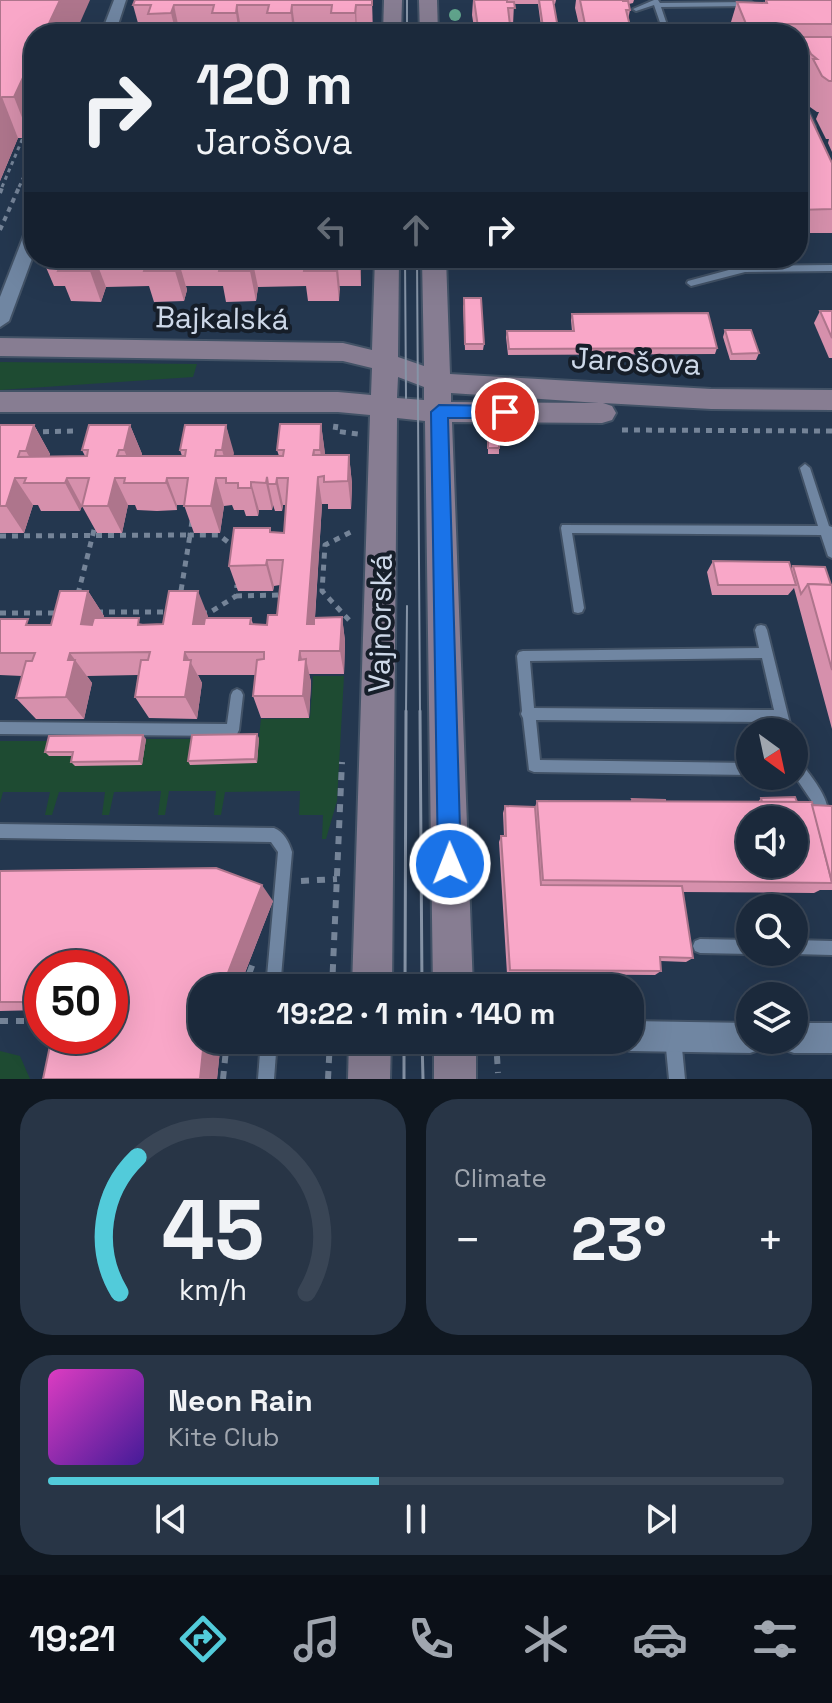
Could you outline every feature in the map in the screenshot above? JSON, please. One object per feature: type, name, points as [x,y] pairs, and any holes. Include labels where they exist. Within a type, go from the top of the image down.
[{"type":"main road","points":[[392,24],[393,0]]},
{"type":"main road","points":[[428,0],[429,24]]},
{"type":"main road","name":"Vajnorská","points":[[372,974],[387,268]]},
{"type":"main road","name":"Vajnorská","points":[[433,268],[427,386],[439,412],[453,974]]},
{"type":"main road","name":"Bajkalská","points":[[0,347],[343,352],[386,362]]},
{"type":"main road","points":[[386,362],[427,386]]},
{"type":"main road","points":[[385,404],[427,386]]},
{"type":"main road","name":"Jarošova","points":[[427,386],[711,399],[832,400]]},
{"type":"main road","points":[[0,402],[385,404],[439,412]]},
{"type":"main road","name":"Jarošova","points":[[439,412],[832,415]]},
{"type":"main road","points":[[369,1079],[370,1054]]},
{"type":"main road","points":[[455,1054],[455,1079]]},
{"type":"street","points":[[112,24],[120,0]]},
{"type":"street","points":[[0,321],[24,256]]},
{"type":"street","points":[[644,1036],[736,1038]]},
{"type":"street","points":[[808,1038],[832,1038]]},
{"type":"lane","points":[[636,9],[657,2],[760,4]]},
{"type":"lane","points":[[657,2],[664,24]]},
{"type":"lane","points":[[808,119],[818,141]]},
{"type":"lane","points":[[691,283],[745,269],[832,268]]},
{"type":"lane","points":[[805,468],[829,531],[832,553]]},
{"type":"lane","points":[[578,608],[566,528],[829,531]]},
{"type":"lane","points":[[527,714],[782,716],[761,630]]},
{"type":"lane","points":[[736,769],[534,766],[523,656],[767,653]]},
{"type":"lane","points":[[0,728],[233,730],[237,695]]},
{"type":"lane","points":[[808,786],[819,800],[823,816]]},
{"type":"lane","points":[[0,831],[274,835],[283,845],[274,974]]},
{"type":"lane","points":[[700,946],[736,947]]},
{"type":"lane","points":[[808,947],[832,948]]},
{"type":"lane","points":[[673,1037],[677,1079]]},
{"type":"lane","points":[[266,1079],[268,1054]]},
{"type":"path","points":[[0,193],[24,136]]},
{"type":"path","points":[[0,230],[24,177]]},
{"type":"path","points":[[609,430],[832,431]]},
{"type":"path","points":[[29,432],[74,431]]},
{"type":"path","points":[[175,624],[195,505]]},
{"type":"path","points":[[77,597],[96,521]]},
{"type":"path","points":[[349,620],[322,591],[325,545],[354,531]]},
{"type":"path","points":[[0,536],[219,535],[241,552]]},
{"type":"path","points":[[236,596],[237,581]]},
{"type":"path","points":[[282,610],[283,585]]},
{"type":"path","points":[[193,612],[209,613],[236,596],[283,595]]},
{"type":"path","points":[[88,613],[177,612]]},
{"type":"path","points":[[0,613],[73,613]]},
{"type":"path","points":[[282,882],[337,879]]},
{"type":"path","points":[[0,1021],[24,1021]]},
{"type":"path","points":[[223,1079],[226,1054]]},
{"type":"path","points":[[328,1079],[329,1054]]},
{"type":"path","points":[[497,1054],[498,1073]]},
{"type":"green space","points":[[0,362],[197,364],[193,377],[0,390]]},
{"type":"green space","points":[[313,676],[344,676],[337,801],[326,839],[322,839],[323,815],[299,815],[300,791],[225,792],[221,815],[214,815],[216,791],[169,791],[165,815],[158,815],[161,791],[114,792],[109,815],[102,815],[105,792],[59,792],[52,815],[45,815],[50,792],[3,792],[0,803],[0,741],[53,741],[77,756],[141,765],[146,739],[194,739],[256,763],[261,719],[310,718]]},
{"type":"green space","points":[[0,1051],[20,1056],[30,1079],[0,1079]]},
{"type":"building","points":[[0,0],[60,0],[49,24],[24,24],[24,76],[14,97],[2,97],[0,100]]},
{"type":"building","points":[[135,0],[372,0],[372,5],[356,5],[355,13],[331,13],[332,5],[292,5],[291,13],[267,13],[269,5],[237,5],[236,13],[212,13],[214,5],[174,5],[171,13],[148,14],[151,5],[133,5]]},
{"type":"building","points":[[474,0],[514,2],[515,8],[508,8],[510,24],[478,24]]},
{"type":"building","points":[[539,0],[553,0],[557,24],[543,24]]},
{"type":"building","points":[[580,0],[628,1],[630,10],[626,10],[630,24],[585,24]]},
{"type":"building","points":[[766,0],[832,0],[832,24],[746,24],[737,2],[767,3]]},
{"type":"building","points":[[808,37],[832,37],[832,81],[822,76],[813,59],[817,59],[811,54]]},
{"type":"building","points":[[808,114],[832,163],[832,209],[808,210]]},
{"type":"building","points":[[59,268],[91,268],[90,271],[58,271]]},
{"type":"building","points":[[145,268],[176,268],[175,271],[144,271]]},
{"type":"building","points":[[220,268],[250,268],[250,271],[219,271]]},
{"type":"building","points":[[304,268],[336,268],[336,271],[304,271]]},
{"type":"building","points":[[464,298],[481,298],[484,344],[465,344]]},
{"type":"building","points":[[820,311],[832,311],[832,338]]},
{"type":"building","points":[[708,313],[717,348],[509,349],[507,331],[574,331],[572,314]]},
{"type":"building","points":[[725,330],[751,330],[759,353],[732,354]]},
{"type":"building","points":[[280,424],[321,424],[320,450],[314,450],[313,455],[349,455],[348,481],[324,482],[324,476],[318,477],[307,624],[314,624],[314,618],[342,617],[340,651],[300,651],[299,660],[306,659],[303,696],[253,696],[257,660],[264,659],[264,652],[185,652],[184,660],[191,660],[185,697],[135,697],[141,660],[148,660],[150,652],[70,653],[68,660],[75,660],[66,697],[16,698],[26,661],[32,661],[35,653],[0,653],[0,619],[28,619],[26,625],[51,625],[60,591],[88,591],[81,624],[92,625],[94,618],[139,618],[138,625],[163,624],[169,591],[198,591],[193,624],[204,624],[205,618],[251,618],[250,624],[267,625],[268,615],[277,615],[283,560],[267,560],[266,565],[229,566],[234,528],[270,528],[270,532],[284,533],[288,478],[277,478],[276,484],[268,484],[267,477],[266,483],[251,482],[251,488],[238,488],[238,483],[226,483],[226,478],[216,478],[211,506],[184,506],[188,478],[167,478],[166,483],[124,483],[125,478],[115,478],[108,506],[82,506],[89,478],[67,478],[65,483],[24,483],[26,478],[15,478],[6,506],[0,506],[0,425],[34,425],[26,451],[20,451],[18,457],[87,456],[88,450],[82,450],[89,425],[130,425],[124,450],[119,450],[117,456],[185,456],[186,450],[180,450],[185,425],[226,425],[222,450],[216,450],[215,456],[283,456],[284,450],[277,450]]},
{"type":"building","points":[[488,433],[499,434],[499,448],[488,448]]},
{"type":"building","points":[[713,561],[789,562],[796,585],[718,585]]},
{"type":"building","points":[[793,566],[825,567],[831,585],[808,584],[801,594]]},
{"type":"building","points":[[808,584],[832,585],[832,670]]},
{"type":"building","points":[[257,734],[255,759],[188,761],[192,735]]},
{"type":"building","points":[[143,735],[139,761],[71,762],[73,752],[45,752],[49,736]]},
{"type":"building","points":[[795,797],[797,802],[762,802],[761,798]]},
{"type":"building","points":[[665,800],[665,802],[633,801]]},
{"type":"building","points":[[537,801],[812,802],[832,883],[543,880]]},
{"type":"building","points":[[812,805],[832,806],[832,882]]},
{"type":"building","points":[[505,806],[535,807],[541,885],[682,886],[693,958],[660,957],[661,971],[510,970],[501,836],[506,836]]},
{"type":"building","points":[[216,868],[262,885],[227,974],[188,974],[188,1054],[203,1054],[200,1079],[43,1079],[48,1054],[128,1054],[128,950],[24,950],[24,1002],[0,1002],[0,871]]},
{"type":"tram line","points":[[407,0],[407,24]]},
{"type":"tram line","points":[[405,268],[406,398]]},
{"type":"tram line","points":[[417,268],[420,713]]},
{"type":"tram line","points":[[406,713],[407,606]]},
{"type":"tram line","points":[[405,974],[406,711]]},
{"type":"tram line","points":[[420,711],[422,974]]},
{"type":"tram line","points":[[404,1054],[404,1079]]},
{"type":"tram line","points":[[422,1054],[423,1079]]},
{"type":"route","points":[[450,864],[439,412],[505,412]]}]
